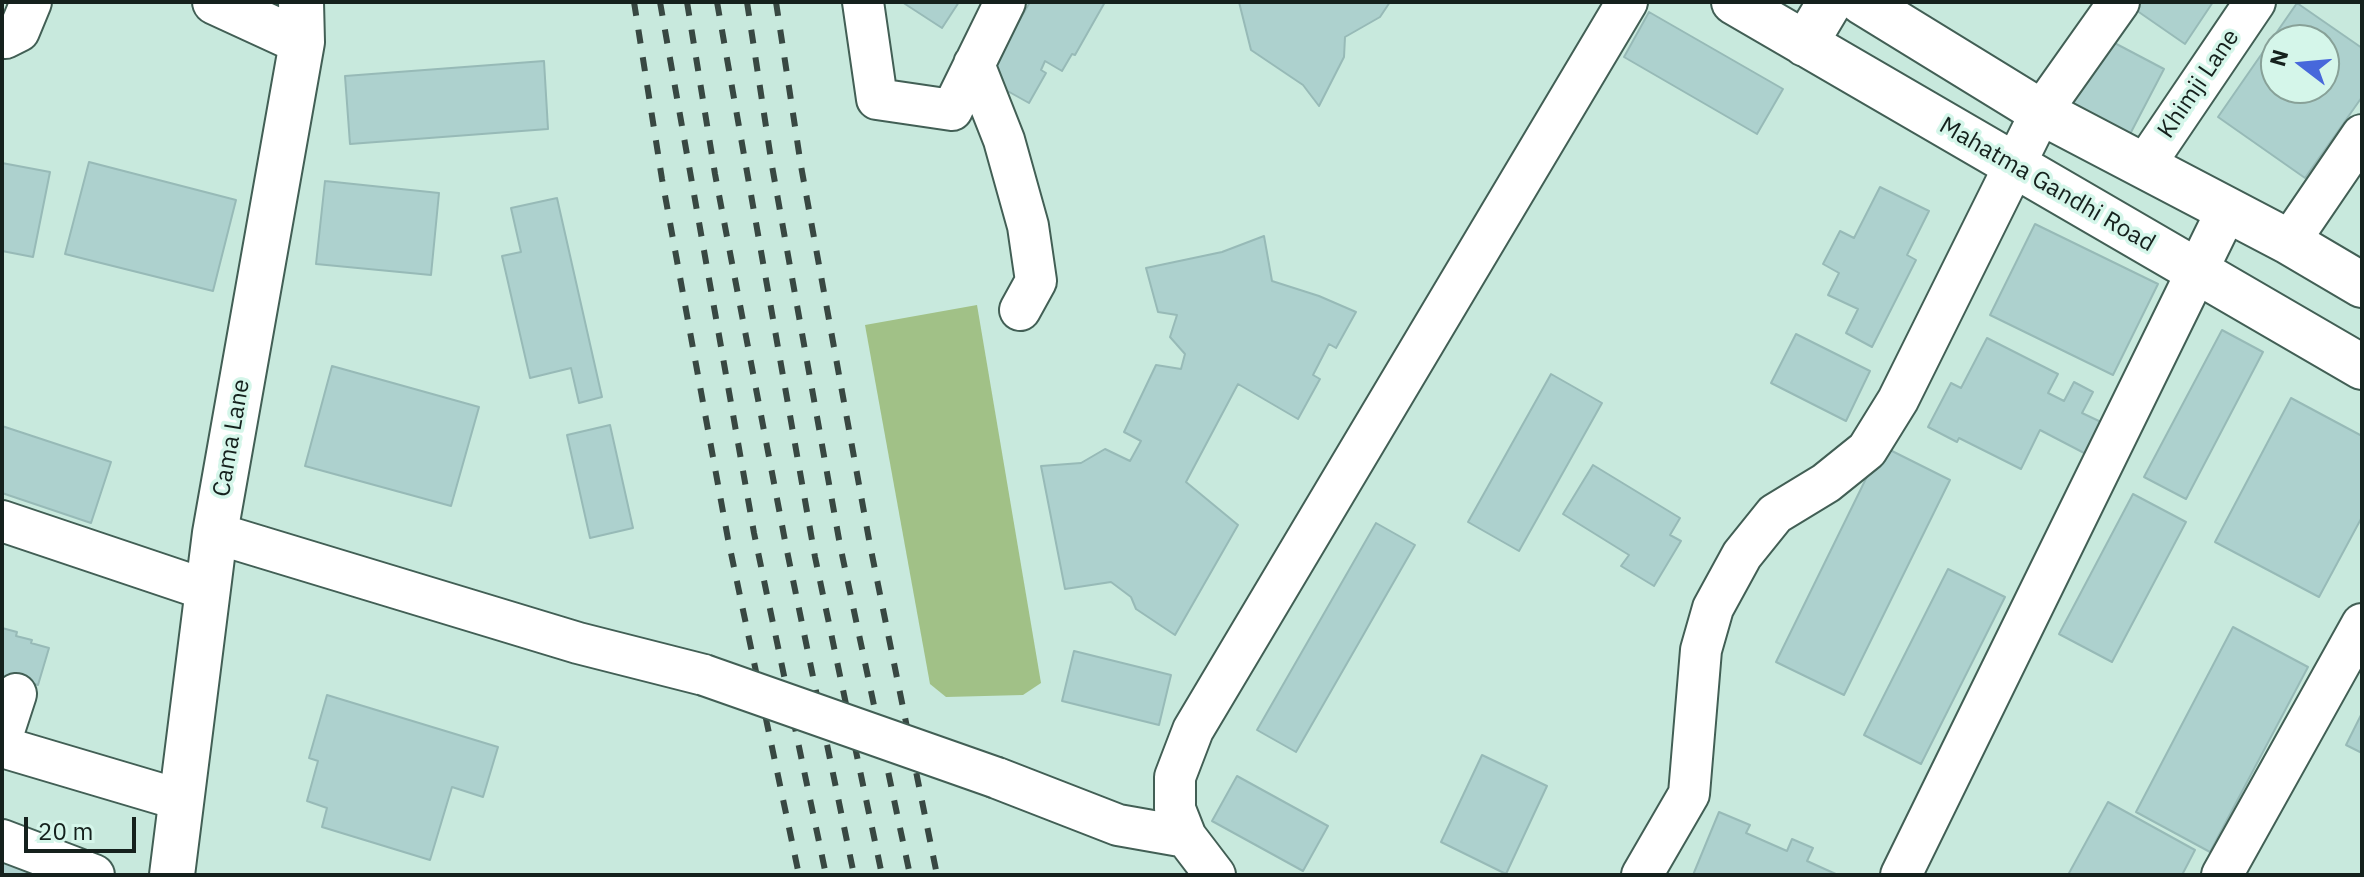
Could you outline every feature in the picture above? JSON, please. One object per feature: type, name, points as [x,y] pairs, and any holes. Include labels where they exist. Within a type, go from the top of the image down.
[{"type":"street","points":[[2,37],[19,31],[31,2]]},
{"type":"street","points":[[215,2],[301,22]]},
{"type":"street","points":[[863,2],[877,99],[952,110],[1005,2]]},
{"type":"street","points":[[1215,875],[1186,837],[1175,809],[1175,777],[1193,730],[1627,2]]},
{"type":"street","name":"Mahatma Gandhi Road","points":[[1734,2],[2362,367]]},
{"type":"street","points":[[1805,44],[1830,2]]},
{"type":"street","points":[[1862,2],[2041,112],[2289,242],[2362,285]]},
{"type":"street","points":[[1642,875],[1689,794],[1701,650],[1713,608],[1742,555],[1775,514],[1826,483],[1867,450],[1898,400],[2041,112],[2119,2]]},
{"type":"street","name":"Khimji Lane","points":[[2144,166],[2255,2]]},
{"type":"street","name":"Cama Lane","points":[[172,875],[215,533],[301,22]]},
{"type":"street","points":[[974,64],[1004,140],[1028,226],[1036,281],[1020,310]]},
{"type":"street","points":[[2289,242],[2362,135]]},
{"type":"street","points":[[1901,875],[2227,210]]},
{"type":"street","points":[[2,521],[207,590]]},
{"type":"street","points":[[215,533],[578,643],[704,675],[997,778],[1118,825],[1186,837]]},
{"type":"street","points":[[2222,875],[2362,624]]},
{"type":"street","points":[[16,694],[3,734],[3,743],[9,749],[181,800]]},
{"type":"street","points":[[2,840],[94,875]]},
{"type":"green space","points":[[977,305],[1041,683],[1023,695],[946,697],[930,684],[865,325]]},
{"type":"building","points":[[902,2],[959,2],[942,28]]},
{"type":"building","points":[[1030,2],[1105,2],[1075,55],[1072,54],[1062,71],[1045,61],[1041,70],[1046,73],[1029,103],[986,79]]},
{"type":"building","points":[[1239,2],[1390,2],[1380,17],[1345,37],[1344,57],[1319,106],[1303,85],[1251,50]]},
{"type":"building","points":[[2137,2],[2213,2],[2185,44],[2133,8]]},
{"type":"building","points":[[2297,3],[2327,24],[2282,24]]},
{"type":"building","points":[[1649,12],[1783,89],[1757,134],[1624,57]]},
{"type":"building","points":[[2340,33],[2362,48],[2362,97],[2305,178],[2218,117],[2260,56],[2260,104],[2340,104]]},
{"type":"building","points":[[2107,39],[2164,69],[2128,138],[2071,107]]},
{"type":"building","points":[[544,61],[548,129],[350,144],[345,76]]},
{"type":"building","points":[[89,162],[236,200],[213,291],[65,254]]},
{"type":"building","points":[[2,163],[50,172],[33,257],[2,251]]},
{"type":"building","points":[[325,181],[439,193],[431,275],[316,264]]},
{"type":"building","points":[[1880,187],[1929,211],[1907,255],[1916,260],[1872,347],[1846,333],[1858,309],[1828,295],[1839,273],[1823,264],[1840,231],[1854,238]]},
{"type":"building","points":[[557,198],[602,397],[579,403],[571,368],[530,378],[502,256],[521,252],[511,208]]},
{"type":"building","points":[[2035,224],[2158,284],[2113,375],[1990,315]]},
{"type":"building","points":[[1264,236],[1272,281],[1356,312],[1336,348],[1329,344],[1313,375],[1320,379],[1298,419],[1238,384],[1186,482],[1238,525],[1175,635],[1136,609],[1131,597],[1111,582],[1065,589],[1041,466],[1081,463],[1105,449],[1130,461],[1141,441],[1124,432],[1156,365],[1181,369],[1185,354],[1170,337],[1177,315],[1158,312],[1146,268],[1222,252]]},
{"type":"building","points":[[2222,330],[2263,352],[2186,499],[2144,477]]},
{"type":"building","points":[[1796,334],[1870,371],[1846,421],[1771,383]]},
{"type":"building","points":[[1987,338],[2058,374],[2048,393],[2064,401],[2074,382],[2093,392],[2082,413],[2101,422],[2086,454],[2040,430],[2021,469],[1959,438],[1957,442],[1928,427],[1951,383],[1961,388]]},
{"type":"building","points":[[332,366],[479,407],[451,506],[305,466]]},
{"type":"building","points":[[1551,374],[1602,403],[1519,551],[1468,522]]},
{"type":"building","points":[[2291,398],[2362,436],[2362,517],[2319,597],[2215,542]]},
{"type":"building","points":[[610,425],[633,528],[590,538],[567,435]]},
{"type":"building","points":[[2,426],[111,462],[91,523],[2,493]]},
{"type":"building","points":[[1882,446],[1950,480],[1844,695],[1776,662]]},
{"type":"building","points":[[1593,465],[1680,518],[1670,535],[1681,541],[1654,586],[1621,566],[1629,555],[1563,514]]},
{"type":"building","points":[[2133,494],[2186,522],[2112,662],[2059,634]]},
{"type":"building","points":[[1376,523],[1415,545],[1296,752],[1257,730]]},
{"type":"building","points":[[1948,569],[2005,597],[1921,764],[1864,735]]},
{"type":"building","points":[[2233,627],[2308,667],[2210,852],[2136,812]]},
{"type":"building","points":[[2,628],[17,632],[16,636],[32,640],[31,643],[49,648],[38,685],[10,678],[2,707]]},
{"type":"building","points":[[1074,651],[1171,675],[1159,725],[1062,701]]},
{"type":"building","points":[[327,695],[498,747],[483,797],[452,787],[430,860],[322,827],[327,808],[307,801],[318,761],[309,758]]},
{"type":"building","points":[[2362,713],[2362,753],[2346,745]]},
{"type":"building","points":[[1482,755],[1547,786],[1506,874],[1441,842]]},
{"type":"building","points":[[1237,776],[1328,826],[1303,871],[1212,821]]},
{"type":"building","points":[[2108,802],[2195,850],[2182,875],[2068,875]]},
{"type":"building","points":[[1719,812],[1750,825],[1746,833],[1787,851],[1792,839],[1813,848],[1807,861],[1838,875],[1693,875]]},
{"type":"building","points":[[2,847],[32,855],[27,875],[2,875]]},
{"type":"railway","points":[[634,2],[662,179],[728,539],[799,875]]},
{"type":"railway","points":[[660,2],[754,533],[826,875]]},
{"type":"railway","points":[[687,2],[715,174],[786,546],[854,875]]},
{"type":"railway","points":[[717,2],[815,557],[882,875]]},
{"type":"railway","points":[[747,2],[772,166],[840,545],[910,875]]},
{"type":"railway","points":[[776,2],[801,166],[870,545],[937,875]]}]
